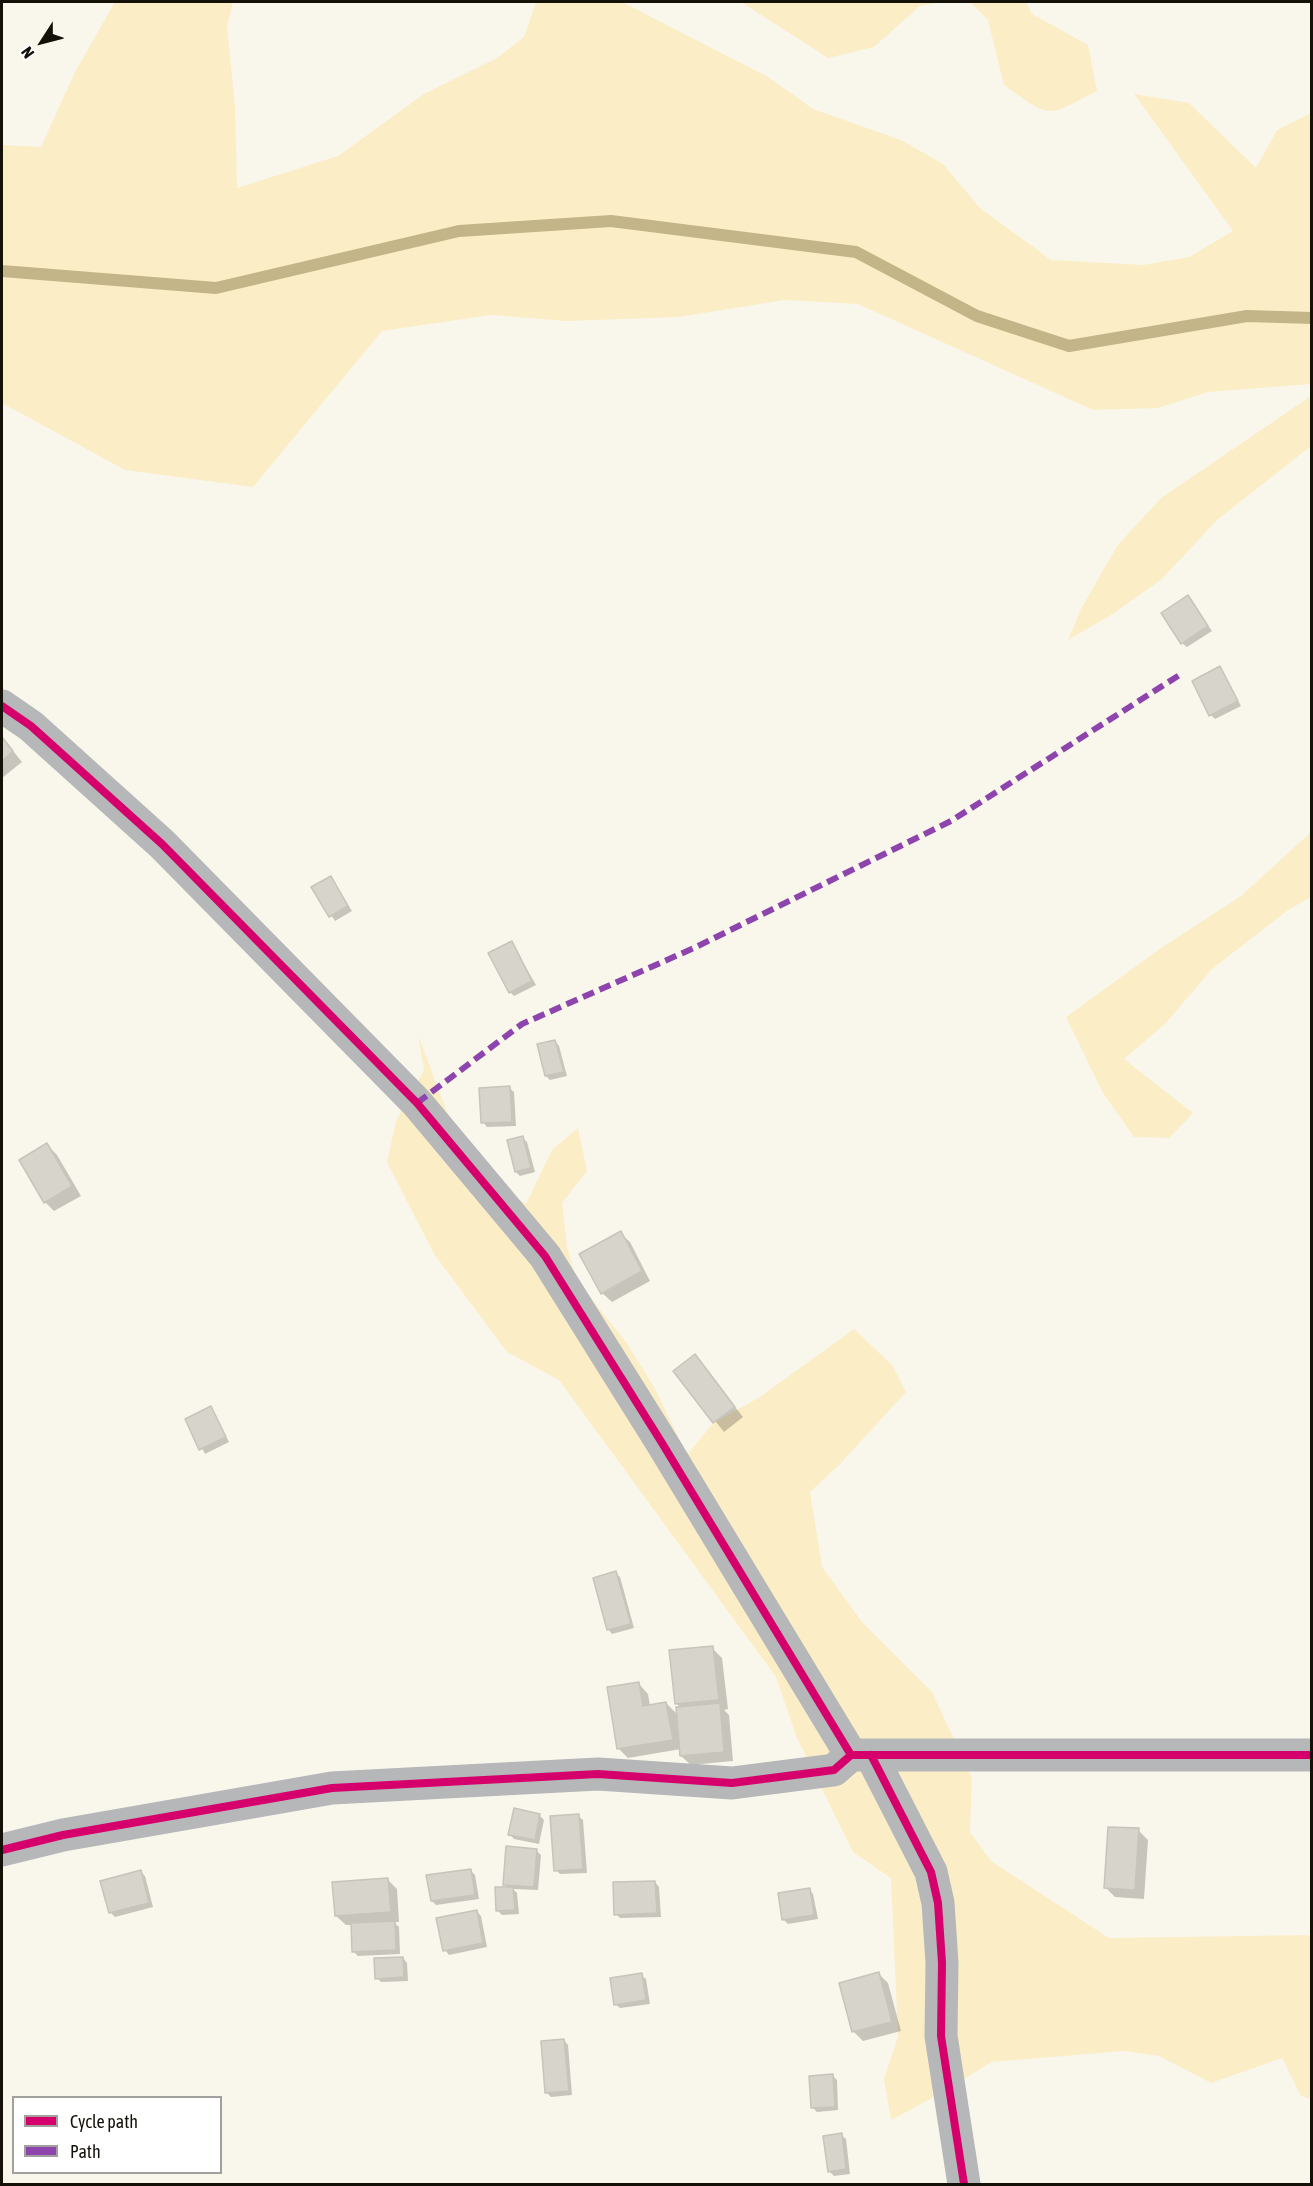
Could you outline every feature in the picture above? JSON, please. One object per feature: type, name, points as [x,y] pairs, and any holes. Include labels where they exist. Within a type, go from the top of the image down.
[{"type":"street","points":[[2,706],[31,726],[170,852],[417,1103],[545,1256],[861,1755],[931,1872],[939,1903],[942,1964],[941,2036],[964,2184]]},
{"type":"street","points":[[2,1850],[63,1835],[332,1788],[598,1774],[732,1783],[834,1770],[861,1755],[1311,1755]]},
{"type":"shaded area","points":[[115,2],[233,2],[227,27],[235,107],[237,188],[338,156],[424,94],[497,58],[524,37],[536,2],[622,2],[768,77],[813,109],[901,140],[943,164],[980,208],[1051,260],[1143,265],[1189,257],[1233,231],[1134,94],[1189,103],[1256,168],[1277,130],[1311,113],[1311,384],[1208,392],[1158,408],[1093,410],[858,304],[784,300],[679,317],[566,321],[491,315],[382,331],[253,487],[125,470],[2,403],[2,145],[41,147],[75,72]]},
{"type":"shaded area","points":[[741,2],[942,2],[920,6],[874,47],[828,58]]},
{"type":"shaded area","points":[[970,2],[1026,2],[1032,14],[1088,45],[1097,91],[1057,110],[1049,111],[1031,104],[1004,85],[988,20]]},
{"type":"shaded area","points":[[1311,396],[1311,446],[1217,520],[1162,579],[1111,615],[1068,640],[1082,607],[1117,546],[1161,498]]},
{"type":"shaded area","points":[[1311,832],[1311,897],[1288,910],[1212,969],[1165,1024],[1124,1059],[1193,1113],[1169,1138],[1134,1137],[1103,1093],[1066,1017],[1161,948],[1241,896]]},
{"type":"shaded area","points":[[418,1035],[455,1133],[500,1187],[526,1204],[552,1150],[578,1128],[587,1171],[562,1203],[567,1247],[577,1281],[626,1342],[654,1387],[687,1455],[713,1423],[760,1397],[854,1329],[892,1365],[906,1392],[840,1464],[810,1492],[822,1567],[862,1622],[932,1692],[972,1778],[970,1832],[991,1861],[1109,1938],[1311,1935],[1311,2099],[1301,2096],[1282,2058],[1211,2083],[1159,2056],[1124,2051],[991,2062],[949,2089],[891,2120],[884,2079],[898,2037],[891,1878],[853,1852],[797,1738],[776,1677],[559,1380],[507,1352],[434,1254],[387,1162],[396,1121],[424,1070]]},
{"type":"building","points":[[1188,595],[1208,626],[1181,644],[1161,613]]},
{"type":"building","points":[[1220,666],[1238,701],[1209,716],[1192,681]]},
{"type":"building","points":[[2,737],[13,751],[2,761]]},
{"type":"building","points":[[331,876],[348,906],[329,917],[311,887]]},
{"type":"building","points":[[512,941],[532,981],[509,993],[488,953]]},
{"type":"building","points":[[555,1040],[564,1072],[545,1076],[537,1044]]},
{"type":"building","points":[[510,1086],[512,1122],[481,1123],[479,1088]]},
{"type":"building","points":[[523,1136],[531,1168],[515,1172],[507,1140]]},
{"type":"building","points":[[47,1143],[72,1186],[44,1203],[19,1160]]},
{"type":"building","points":[[621,1231],[642,1271],[601,1294],[579,1254]]},
{"type":"building","points":[[695,1354],[735,1407],[713,1423],[673,1371]]},
{"type":"building","points":[[211,1406],[226,1437],[199,1450],[185,1419]]},
{"type":"building","points":[[616,1571],[631,1624],[607,1630],[593,1578]]},
{"type":"building","points":[[713,1646],[719,1700],[675,1704],[669,1650]]},
{"type":"building","points":[[639,1682],[643,1706],[666,1702],[673,1740],[617,1749],[607,1687]]},
{"type":"building","points":[[720,1703],[724,1752],[680,1756],[676,1707]]},
{"type":"building","points":[[514,1808],[540,1814],[535,1840],[508,1835]]},
{"type":"building","points":[[579,1814],[583,1869],[554,1871],[550,1816]]},
{"type":"building","points":[[1108,1827],[1139,1828],[1135,1890],[1104,1888]]},
{"type":"building","points":[[506,1846],[537,1849],[534,1887],[503,1885]]},
{"type":"building","points":[[471,1869],[475,1895],[431,1901],[426,1875]]},
{"type":"building","points":[[141,1870],[149,1903],[109,1913],[100,1881]]},
{"type":"building","points":[[388,1878],[391,1912],[335,1916],[332,1882]]},
{"type":"building","points":[[655,1881],[657,1913],[614,1915],[613,1882]]},
{"type":"building","points":[[495,1887],[513,1887],[515,1910],[496,1911]]},
{"type":"building","points":[[810,1888],[814,1915],[782,1920],[778,1893]]},
{"type":"building","points":[[477,1910],[483,1943],[443,1951],[436,1918]]},
{"type":"building","points":[[395,1921],[396,1950],[352,1952],[351,1923]]},
{"type":"building","points":[[403,1957],[404,1977],[375,1979],[374,1958]]},
{"type":"building","points":[[879,1972],[892,2022],[852,2032],[839,1983]]},
{"type":"building","points":[[642,1973],[646,2000],[614,2005],[610,1978]]},
{"type":"building","points":[[564,2039],[569,2091],[545,2093],[541,2041]]},
{"type":"building","points":[[833,2074],[835,2107],[811,2108],[809,2076]]},
{"type":"building","points":[[842,2133],[846,2169],[828,2172],[823,2136]]},
{"type":"waterway","points":[[2,271],[216,288],[459,231],[611,221],[856,252],[977,316],[1069,346],[1247,316],[1312,318]]},
{"type":"marked path","points":[[417,1103],[522,1024],[694,948],[951,821],[1181,674]]},
{"type":"cycle path","points":[[2,706],[31,726],[162,844],[417,1103],[545,1256],[662,1443],[851,1755]]},
{"type":"cycle path","points":[[2,1850],[63,1835],[332,1788],[598,1774],[732,1783],[834,1770],[851,1755],[1312,1755]]},
{"type":"cycle path","points":[[871,1755],[931,1872],[938,1903],[942,1963],[941,2036],[964,2184]]}]
